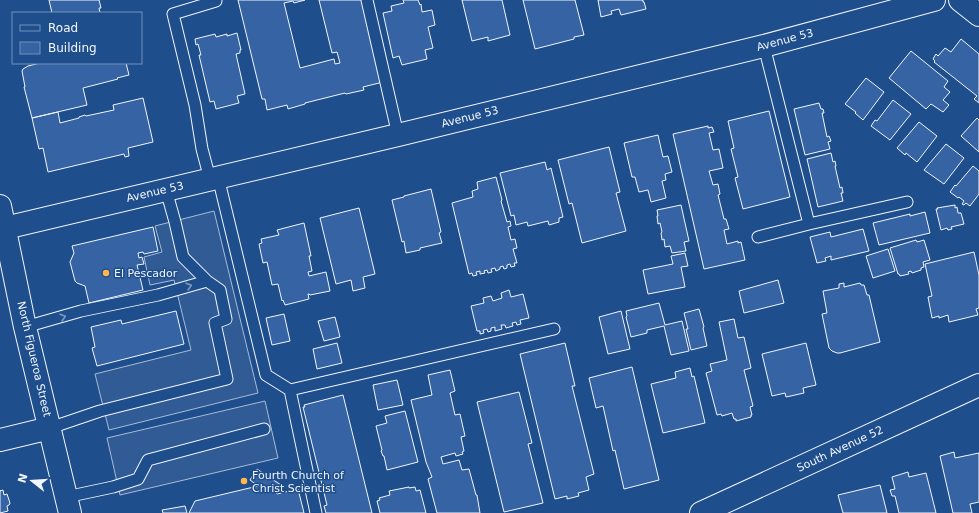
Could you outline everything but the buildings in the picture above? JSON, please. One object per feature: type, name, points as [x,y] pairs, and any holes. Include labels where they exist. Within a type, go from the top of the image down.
[{"type":"street","name":"Avenue 53","points":[[5,228],[398,135],[764,46],[934,0]]},
{"type":"street","points":[[960,0],[979,15]]},
{"type":"street","name":"North Figueroa Street","points":[[0,206],[25,327],[68,505]]},
{"type":"street","name":"South Avenue 52","points":[[701,513],[979,385]]},
{"type":"street","points":[[0,440],[50,428]]},
{"type":"lane","points":[[367,0],[398,135]]},
{"type":"lane","points":[[216,1],[173,14],[195,105],[202,149],[214,178],[266,375],[290,390],[554,329]]},
{"type":"lane","points":[[764,46],[809,224]]},
{"type":"lane","points":[[50,428],[100,411],[227,379],[215,323],[226,319],[220,290],[207,281],[183,257],[166,190]]},
{"type":"lane","points":[[758,237],[907,202]]},
{"type":"lane","points":[[25,327],[81,311],[158,295],[207,281]]},
{"type":"lane","points":[[290,390],[316,513]]},
{"type":"lane","points":[[68,505],[113,487],[138,479],[148,460],[264,429]]},
{"type":"shaded area","points":[[214,211],[258,393],[109,430],[95,374],[191,350],[174,280],[150,285],[144,257],[162,252],[155,226]]},
{"type":"shaded area","points":[[265,401],[278,458],[120,495],[107,438]]},
{"type":"place","name":"El Pescador","points":[[106,273]]},
{"type":"place","name":"Fourth Church of Christ Scientist","points":[[244,481]]}]
